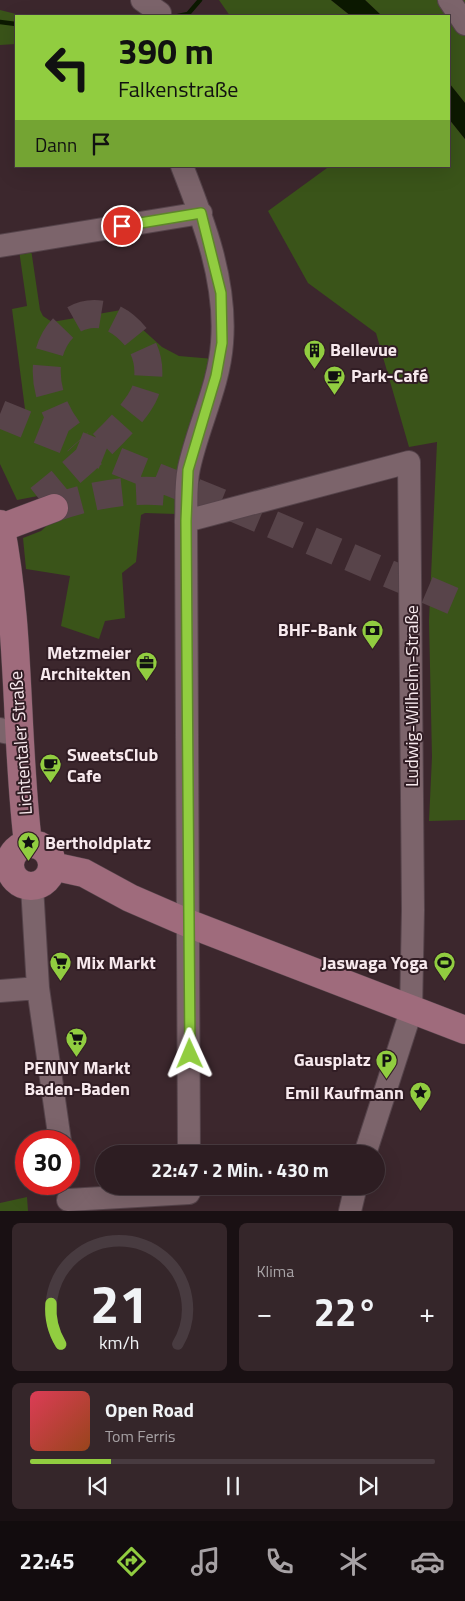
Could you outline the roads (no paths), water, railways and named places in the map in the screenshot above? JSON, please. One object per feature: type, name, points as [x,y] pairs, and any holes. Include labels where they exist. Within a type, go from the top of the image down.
[{"type":"main road","points":[[0,522],[22,508],[47,504]]},
{"type":"main road","name":"Lichtentaler Straße","points":[[0,522],[7,568],[20,696],[10,732],[21,782],[28,844]]},
{"type":"main road","points":[[28,844],[42,847],[48,852],[52,866],[43,882],[32,886],[16,880],[5,865],[17,848],[28,844]]},
{"type":"main road","points":[[52,866],[84,873],[130,898],[190,924],[411,1011],[465,1030]]},
{"type":"street","points":[[142,0],[164,10]]},
{"type":"street","points":[[449,0],[465,24]]},
{"type":"street","points":[[182,167],[201,213],[221,293],[222,343],[216,376],[188,470],[186,521],[190,924],[189,1145]]},
{"type":"street","points":[[0,246],[201,213]]},
{"type":"street","name":"Ludwig-Wilhelm-Straße","points":[[186,521],[409,462],[413,900],[411,1011],[368,1145]]},
{"type":"street","points":[[32,886],[38,988],[58,1130]]},
{"type":"street","points":[[0,991],[38,988]]},
{"type":"street","points":[[350,1211],[354,1195]]},
{"type":"street","points":[[68,1198],[189,1197]]},
{"type":"waterway","points":[[183,15],[188,14],[200,0]]},
{"type":"waterway","points":[[0,22],[15,24]]},
{"type":"tunnel","points":[[39,499],[113,434],[138,404],[147,386],[147,359],[139,341],[118,321],[96,314],[76,318],[59,332],[49,353],[47,380],[56,410],[78,442]]},
{"type":"tunnel","points":[[0,414],[234,508],[465,606]]},
{"type":"tunnel","points":[[54,508],[84,499],[130,491],[177,493]]},
{"type":"place","name":"Bellevue","points":[[314,369]]},
{"type":"place","name":"Park-Café","points":[[335,395]]},
{"type":"place","name":"BHF-Bank","points":[[373,649]]},
{"type":"place","name":"Metzmeier Architekten","points":[[147,682]]},
{"type":"place","name":"SweetsClub Cafe","points":[[51,784]]},
{"type":"place","name":"Bertholdplatz","points":[[29,862]]},
{"type":"place","name":"Mix Markt","points":[[60,982]]},
{"type":"place","name":"Jaswaga Yoga","points":[[444,982]]},
{"type":"place","name":"PENNY Markt Baden-Baden","points":[[77,1057]]},
{"type":"place","name":"Gausplatz","points":[[387,1079]]},
{"type":"place","name":"Emil Kaufmann","points":[[420,1112]]}]
